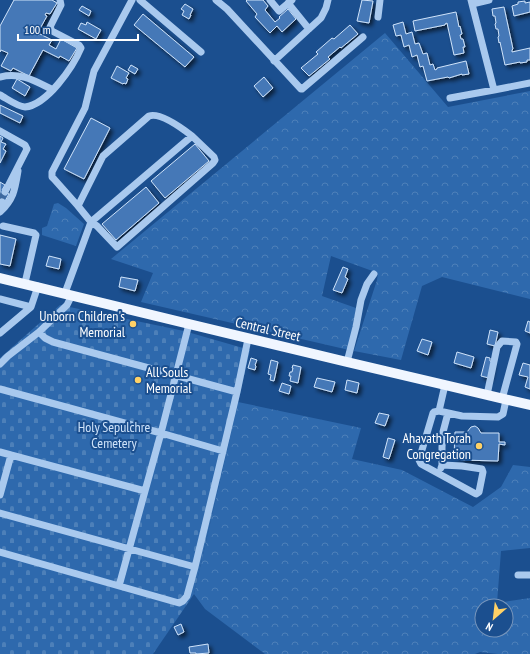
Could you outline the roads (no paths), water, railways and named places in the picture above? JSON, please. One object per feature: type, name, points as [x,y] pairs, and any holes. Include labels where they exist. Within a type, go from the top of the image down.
[{"type":"main road","name":"Central Street","points":[[0,278],[38,286],[248,339],[445,384],[530,406]]},
{"type":"street","points":[[0,95],[20,106],[25,107],[38,103],[53,90],[69,70],[81,48],[79,45],[50,29],[61,6],[60,0]]},
{"type":"street","points":[[78,206],[103,156],[149,116],[153,115],[163,118],[179,126],[192,136],[214,157],[215,160],[117,247],[97,226],[91,222],[52,177],[52,172],[85,108],[94,71],[132,0]]},
{"type":"street","points":[[140,0],[201,52]]},
{"type":"street","points":[[216,0],[227,9],[301,89],[363,37]]},
{"type":"street","points":[[270,0],[279,11],[290,2],[309,29]]},
{"type":"street","points":[[274,61],[321,18],[328,4],[328,0]]},
{"type":"street","points":[[378,17],[380,0]]},
{"type":"street","points":[[489,0],[472,2],[494,90]]},
{"type":"street","points":[[0,77],[15,75],[28,78],[53,90]]},
{"type":"street","points":[[450,98],[530,83]]},
{"type":"street","points":[[0,131],[26,147],[26,150],[6,192]]},
{"type":"street","points":[[0,364],[39,332],[67,305],[68,294],[91,222],[192,136]]},
{"type":"street","points":[[0,212],[8,203],[14,192],[20,163]]},
{"type":"street","points":[[2,226],[34,233],[36,235],[25,283]]},
{"type":"street","points":[[347,362],[361,300],[367,284],[374,274]]},
{"type":"street","points":[[0,333],[3,326],[32,307],[38,286]]},
{"type":"street","points":[[0,299],[32,307]]},
{"type":"street","points":[[119,586],[189,324]]},
{"type":"street","points":[[39,332],[45,338],[53,342],[237,392]]},
{"type":"street","points":[[0,552],[179,603],[183,602],[187,596],[195,567],[237,392],[248,339]]},
{"type":"street","points":[[442,465],[482,469],[484,472],[479,492],[476,494],[421,464],[419,460],[434,412],[439,411],[462,416],[498,417],[503,414],[504,399],[517,344],[516,342],[502,341],[497,347],[487,395]]},
{"type":"street","points":[[439,411],[445,384]]},
{"type":"street","points":[[0,390],[161,433],[223,452]]},
{"type":"street","points":[[438,473],[442,465],[443,432],[448,413]]},
{"type":"street","points":[[0,452],[145,491]]},
{"type":"street","points":[[0,495],[11,455]]},
{"type":"street","points":[[0,513],[195,567]]},
{"type":"street","points":[[518,575],[530,575]]},
{"type":"tunnel","points":[[0,200],[5,192]]},
{"type":"place","name":"Unborn Children's Memorial","points":[[133,324]]},
{"type":"place","name":"All Souls Memorial","points":[[138,380]]},
{"type":"place","name":"Ahavath Torah Congregation","points":[[479,446]]},
{"type":"park label","name":"Holy Sepulchre Cemetery","points":[[114,436]]}]
